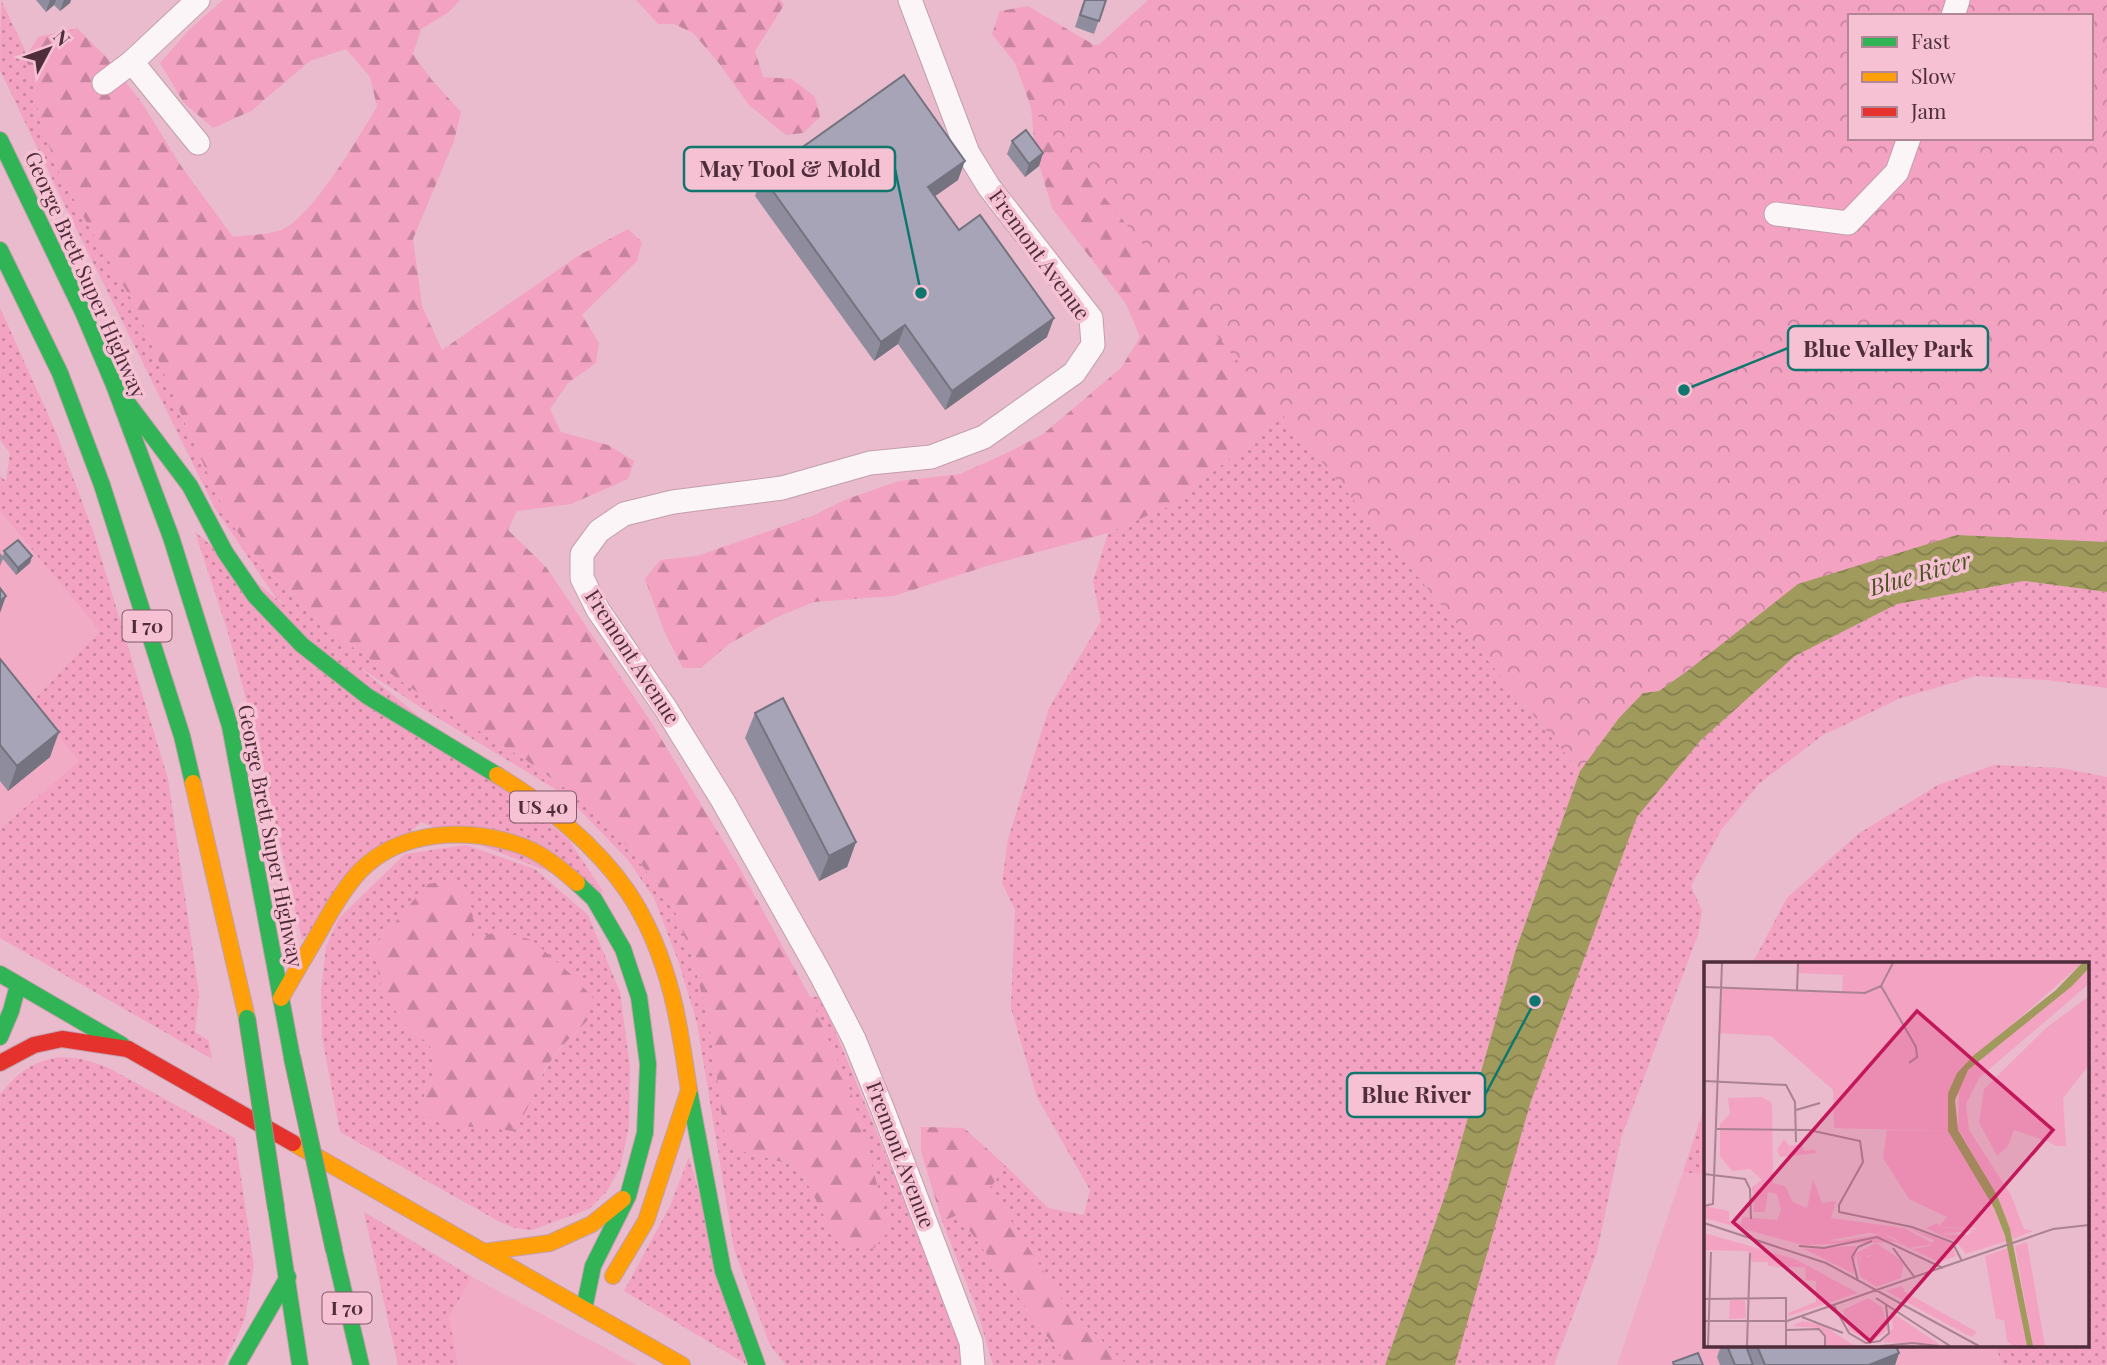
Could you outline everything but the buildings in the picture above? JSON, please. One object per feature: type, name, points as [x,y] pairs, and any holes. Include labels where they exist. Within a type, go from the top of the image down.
[{"type":"main road","name":"George Brett Super Highway","points":[[0,140],[83,312],[114,385],[171,537],[230,726],[292,1057],[361,1365]]},
{"type":"main road","name":"I 70","points":[[0,250],[61,373],[102,485],[182,736],[247,1018],[300,1365]]},
{"type":"main road","name":"US 40","points":[[114,385],[190,486],[225,552],[255,596],[302,645],[367,696],[507,781],[556,816],[590,847],[628,892],[654,941],[672,995],[723,1271],[757,1365]]},
{"type":"main road","points":[[281,998],[337,901],[360,871],[391,847],[424,838],[476,834],[521,845],[558,866],[594,899],[623,949],[639,997],[648,1064],[645,1133],[628,1195],[593,1266],[584,1309]]},
{"type":"main road","points":[[0,974],[682,1365]]},
{"type":"main road","points":[[0,1003],[18,985]]},
{"type":"main road","points":[[0,1037],[18,985]]},
{"type":"main road","points":[[0,1063],[34,1045],[62,1039],[128,1049]]},
{"type":"main road","points":[[584,1309],[611,1278],[646,1221],[690,1088]]},
{"type":"main road","points":[[484,1252],[550,1243],[592,1224],[628,1195]]},
{"type":"main road","points":[[237,1365],[288,1277]]},
{"type":"street","points":[[104,83],[198,0]]},
{"type":"street","name":"Fremont Avenue","points":[[910,0],[968,153],[989,187],[1091,318],[1093,345],[1074,373],[1026,409],[984,437],[931,457],[870,463],[782,488],[673,502],[624,513],[598,531],[582,554],[582,578],[598,610],[666,709],[723,801],[854,1039],[971,1342],[974,1365]]},
{"type":"street","points":[[132,61],[198,143]]},
{"type":"street","points":[[1776,214],[1848,223],[1896,172],[1908,140]]},
{"type":"shaded area","points":[[0,511],[100,631],[31,703],[79,761],[0,829]]},
{"type":"shaded area","points":[[1683,1172],[1704,1175],[1704,1348],[1996,1348],[2003,1365],[1617,1365]]},
{"type":"shaded area","points":[[472,1277],[637,1365],[458,1365],[449,1317]]},
{"type":"green space","points":[[1,0],[24,48],[41,122],[56,166],[136,307],[229,520],[265,569],[331,632],[414,690],[526,760],[605,817],[673,906],[694,961],[738,1150],[789,1164],[803,1175],[837,1241],[890,1230],[852,1095],[810,997],[821,997],[960,1342],[960,1365],[786,1365],[770,1345],[734,1249],[697,1023],[679,963],[654,898],[628,860],[574,804],[552,787],[350,661],[314,633],[274,595],[216,510],[0,70]]},
{"type":"green space","points":[[223,0],[460,0],[449,12],[421,29],[413,54],[461,112],[454,141],[413,239],[422,306],[442,350],[578,256],[628,229],[642,242],[637,261],[582,315],[599,343],[596,363],[568,383],[550,409],[561,432],[608,445],[634,461],[628,479],[571,504],[517,511],[508,530],[546,567],[651,722],[739,867],[810,997],[852,1095],[890,1230],[873,1249],[837,1241],[803,1175],[789,1164],[738,1150],[724,1132],[712,1040],[694,961],[673,906],[605,817],[526,760],[414,690],[331,632],[265,569],[229,520],[136,307],[56,166],[41,122],[26,57],[38,37],[77,28],[106,57],[142,103],[181,166],[233,237],[276,232],[307,210],[347,155],[377,107],[370,77],[346,49],[310,61],[251,111],[213,128],[184,103],[160,63],[189,30]]},
{"type":"green space","points":[[636,0],[781,0],[784,5],[755,51],[763,77],[792,79],[815,97],[820,117],[803,133],[786,135],[749,105],[693,33],[674,24],[658,24]]},
{"type":"green space","points":[[1148,0],[2107,0],[2107,542],[1957,535],[1690,669],[1659,691],[1643,693],[1619,718],[1580,771],[1240,364],[1031,107]]},
{"type":"green space","points":[[2107,0],[2107,346],[1333,344],[1283,415],[1174,504],[1108,533],[990,565],[894,596],[814,602],[777,617],[729,644],[701,668],[683,668],[665,633],[645,579],[660,560],[697,556],[812,516],[847,499],[899,481],[960,474],[1011,451],[1043,434],[1121,368],[1140,337],[1126,304],[1052,208],[1035,150],[1031,107],[1015,63],[992,34],[1000,11],[1028,6],[1094,45],[1848,14],[1790,106],[1858,145],[2093,140],[2093,14]]},
{"type":"green space","points":[[0,308],[56,432],[93,531],[168,779],[199,994],[195,1032],[209,1041],[212,1059],[0,938],[0,829],[79,761],[31,703],[100,631],[0,511],[0,476],[6,481],[10,453],[0,440]]},
{"type":"green space","points":[[1283,415],[1580,771],[1516,949],[1449,1184],[1385,1365],[1127,1365],[1066,1306],[989,1188],[1006,1166],[1048,1208],[1084,1215],[1090,1190],[1037,1097],[1011,1008],[1015,910],[1002,883],[1008,839],[1049,708],[1101,621],[1093,582],[1108,533],[1174,504]]},
{"type":"green space","points":[[195,532],[569,840],[604,893],[421,822],[302,940],[255,732],[227,629]]},
{"type":"green space","points":[[2024,581],[2107,592],[2107,688],[2047,680],[1976,676],[1901,698],[1823,735],[1760,783],[1721,830],[1691,886],[1702,911],[1698,935],[1621,1138],[1597,1252],[1554,1365],[1454,1365],[1531,1101],[1637,817],[1701,740],[1795,656],[1897,604]]},
{"type":"green space","points":[[1994,765],[2061,768],[2107,777],[2107,1365],[2003,1365],[1996,1348],[2090,1348],[2090,962],[1753,962],[1787,898],[1858,834],[1938,785]]},
{"type":"green space","points":[[466,845],[535,869],[588,915],[620,992],[630,1067],[629,1126],[620,1168],[607,1191],[589,1209],[532,1230],[515,1228],[340,1132],[322,1037],[321,990],[326,947],[339,918],[405,854]],"holes":[[[472,910],[472,940],[500,931],[587,1021],[548,1065],[513,1131],[418,1111],[439,1060],[427,1042],[406,1028],[372,946],[398,919]]]},
{"type":"green space","points":[[457,880],[473,910],[472,939],[500,931],[532,940],[593,998],[587,1021],[561,1047],[544,1070],[514,1131],[442,1124],[418,1111],[439,1060],[427,1042],[406,1028],[382,989],[372,946],[427,884]]},
{"type":"green space","points":[[60,1057],[82,1059],[107,1067],[235,1138],[254,1266],[245,1319],[224,1365],[0,1365],[0,1094],[26,1069]]},
{"type":"green space","points":[[1704,1108],[1704,1175],[1683,1172]]},
{"type":"green space","points":[[921,1127],[964,1128],[1006,1166],[990,1188],[1066,1306],[1127,1365],[1068,1365],[958,1215],[942,1221],[921,1151]]},
{"type":"green space","points":[[689,1157],[746,1364],[624,1291],[670,1206]]},
{"type":"green space","points":[[364,1212],[472,1277],[449,1317],[458,1365],[398,1365]]},
{"type":"green space","points":[[958,1215],[1068,1365],[993,1365],[976,1307],[942,1221]]},
{"type":"water","name":"Blue River","points":[[1957,535],[2107,542],[2107,592],[2024,581],[1897,604],[1795,656],[1701,740],[1637,817],[1531,1101],[1455,1365],[1385,1365],[1449,1184],[1516,949],[1580,771],[1619,718],[1643,693],[1659,691],[1798,584]]},
{"type":"traffic: fast","points":[[0,140],[83,312],[114,385],[171,537],[230,726],[292,1057]]},
{"type":"traffic: fast","points":[[0,250],[60,373],[102,485],[182,736],[193,783]]},
{"type":"traffic: fast","points":[[114,385],[190,486],[225,552],[255,596],[302,645],[367,696],[497,775]]},
{"type":"traffic: fast","points":[[577,883],[594,899],[623,949],[639,997],[648,1064],[645,1133],[628,1196],[593,1266],[584,1309]]},
{"type":"traffic: fast","points":[[0,974],[122,1045]]},
{"type":"traffic: fast","points":[[0,1037],[18,985]]},
{"type":"traffic: fast","points":[[247,1018],[276,1208]]},
{"type":"traffic: fast","points":[[292,1057],[334,1250]]},
{"type":"traffic: fast","points":[[689,1090],[723,1271],[757,1365]]},
{"type":"traffic: fast","points":[[276,1208],[300,1365]]},
{"type":"traffic: fast","points":[[334,1250],[361,1365]]},
{"type":"traffic: fast","points":[[237,1365],[288,1277]]},
{"type":"traffic: slow","points":[[497,775],[551,812],[585,842],[628,892],[654,942],[668,982],[689,1090]]},
{"type":"traffic: slow","points":[[193,783],[247,1018]]},
{"type":"traffic: slow","points":[[281,998],[349,884],[376,857],[394,847],[435,836],[499,839],[535,852],[577,883]]},
{"type":"traffic: slow","points":[[613,1276],[646,1221],[688,1093]]},
{"type":"traffic: slow","points":[[293,1143],[682,1365]]},
{"type":"traffic: slow","points":[[484,1252],[550,1243],[592,1224],[623,1199]]},
{"type":"traffic: jam","points":[[0,1063],[34,1045],[62,1039],[128,1049]]},
{"type":"traffic: jam","points":[[128,1049],[293,1143]]},
{"type":"place","name":"May Tool & Mold","points":[[921,293]]},
{"type":"place","name":"Blue Valley Park","points":[[1684,390]]},
{"type":"place","name":"Blue River","points":[[1535,1001]]}]
